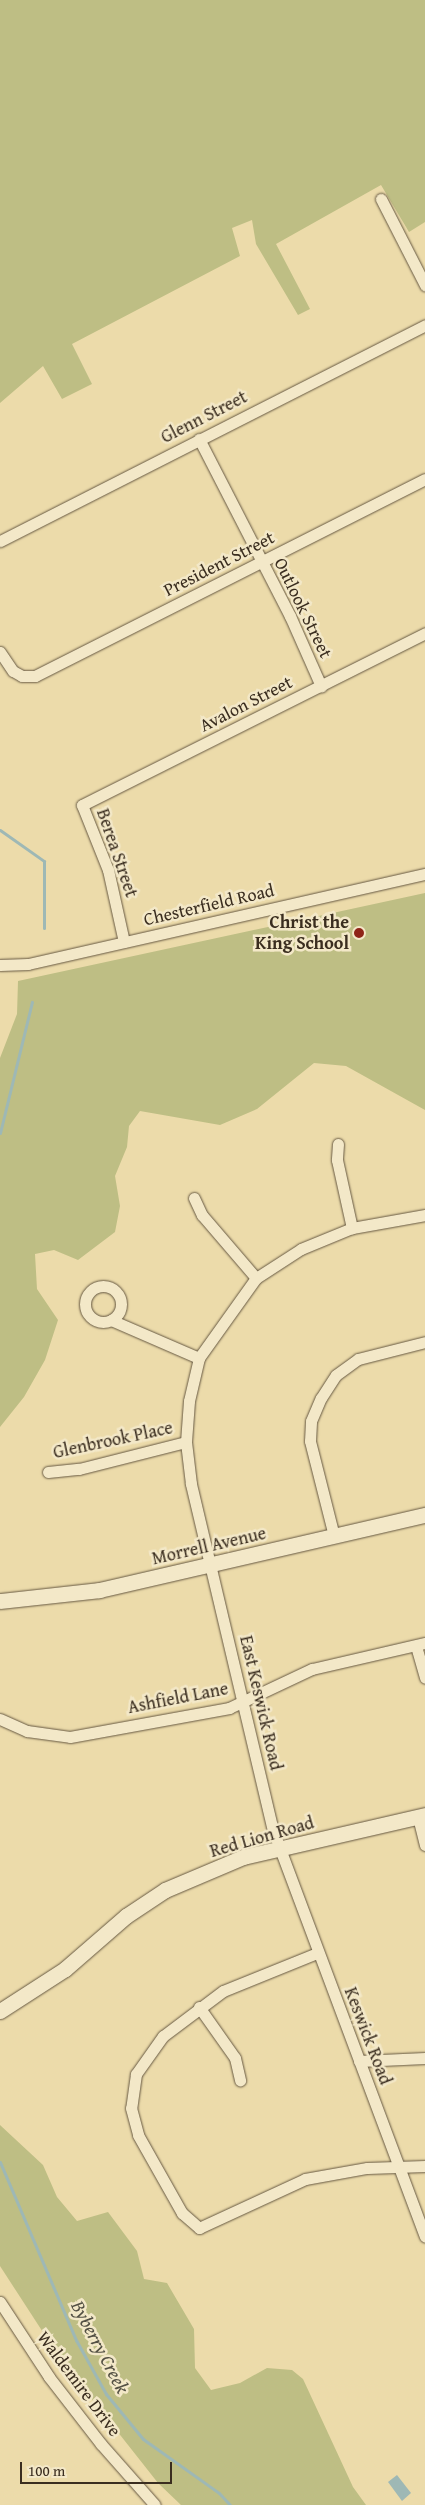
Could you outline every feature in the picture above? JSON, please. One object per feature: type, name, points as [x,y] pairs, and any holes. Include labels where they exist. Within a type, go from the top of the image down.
[{"type":"street","points":[[381,200],[425,285]]},
{"type":"street","name":"Glenn Street","points":[[0,542],[425,325]]},
{"type":"street","name":"Outlook Street","points":[[199,439],[321,686]]},
{"type":"street","name":"President Street","points":[[0,652],[13,671],[28,678],[425,479]]},
{"type":"street","name":"Avalon Street","points":[[82,805],[425,633]]},
{"type":"street","name":"Berea Street","points":[[82,805],[108,870],[124,942]]},
{"type":"street","name":"Chesterfield Road","points":[[0,965],[28,964],[425,874]]},
{"type":"street","points":[[338,1144],[337,1160],[352,1228]]},
{"type":"street","points":[[194,1198],[202,1215],[256,1278],[301,1250],[352,1228],[425,1215]]},
{"type":"street","name":"East Keswick Road","points":[[256,1278],[218,1327],[199,1358],[189,1401],[186,1442],[191,1484],[280,1849]]},
{"type":"street","points":[[111,1320],[199,1358]]},
{"type":"street","points":[[334,1536],[310,1441],[311,1421],[321,1398],[336,1375],[358,1359],[425,1342]]},
{"type":"street","name":"Glenbrook Place","points":[[48,1472],[79,1469],[186,1442]]},
{"type":"street","name":"Morrell Avenue","points":[[0,1600],[84,1593],[425,1515]]},
{"type":"street","name":"Ashfield Lane","points":[[0,1719],[27,1731],[70,1736],[229,1708],[312,1669],[421,1644],[425,1678]]},
{"type":"street","points":[[421,1816],[425,1845]]},
{"type":"street","name":"Red Lion Road","points":[[0,2011],[65,1969],[126,1916],[165,1890],[243,1857],[421,1816]]},
{"type":"street","name":"Keswick Road","points":[[280,1849],[317,1953],[360,2061],[425,2236]]},
{"type":"street","points":[[317,1953],[253,1976],[199,2007],[148,2053],[136,2074],[132,2112],[138,2135],[182,2213],[197,2226],[208,2226],[305,2179],[336,2171],[425,2166]]},
{"type":"street","points":[[199,2007],[235,2058],[240,2080]]},
{"type":"street","points":[[360,2061],[425,2058]]},
{"type":"street","name":"Waldemire Drive","points":[[0,2302],[61,2392],[156,2505]]},
{"type":"green space","points":[[0,0],[425,0],[425,222],[409,232],[381,185],[276,244],[310,309],[298,315],[256,244],[252,220],[232,228],[240,256],[72,344],[92,384],[62,399],[43,366],[0,403]]},
{"type":"green space","points":[[425,893],[425,1110],[346,1066],[314,1063],[257,1109],[220,1125],[140,1111],[129,1126],[127,1147],[115,1176],[120,1206],[115,1232],[78,1260],[54,1250],[35,1254],[37,1289],[58,1320],[45,1360],[24,1397],[0,1427],[0,1058],[17,1014],[18,981]]},
{"type":"green space","points":[[0,2125],[43,2165],[57,2197],[77,2221],[108,2212],[137,2251],[144,2279],[167,2283],[194,2329],[195,2368],[211,2390],[240,2383],[267,2368],[292,2370],[303,2379],[353,2487],[366,2505],[181,2505],[158,2483],[61,2360],[0,2266]]},
{"type":"water","points":[[397,2475],[411,2493],[402,2501],[388,2482]]},
{"type":"waterway","name":"Byberry Creek","points":[[0,830],[44,861],[44,928]]},
{"type":"waterway","name":"Byberry Creek","points":[[0,1133],[32,1002]]},
{"type":"waterway","name":"Byberry Creek","points":[[0,2162],[76,2340],[106,2394],[143,2439],[219,2493],[230,2505]]},
{"type":"place","name":"Christ the King School","points":[[359,933]]}]
